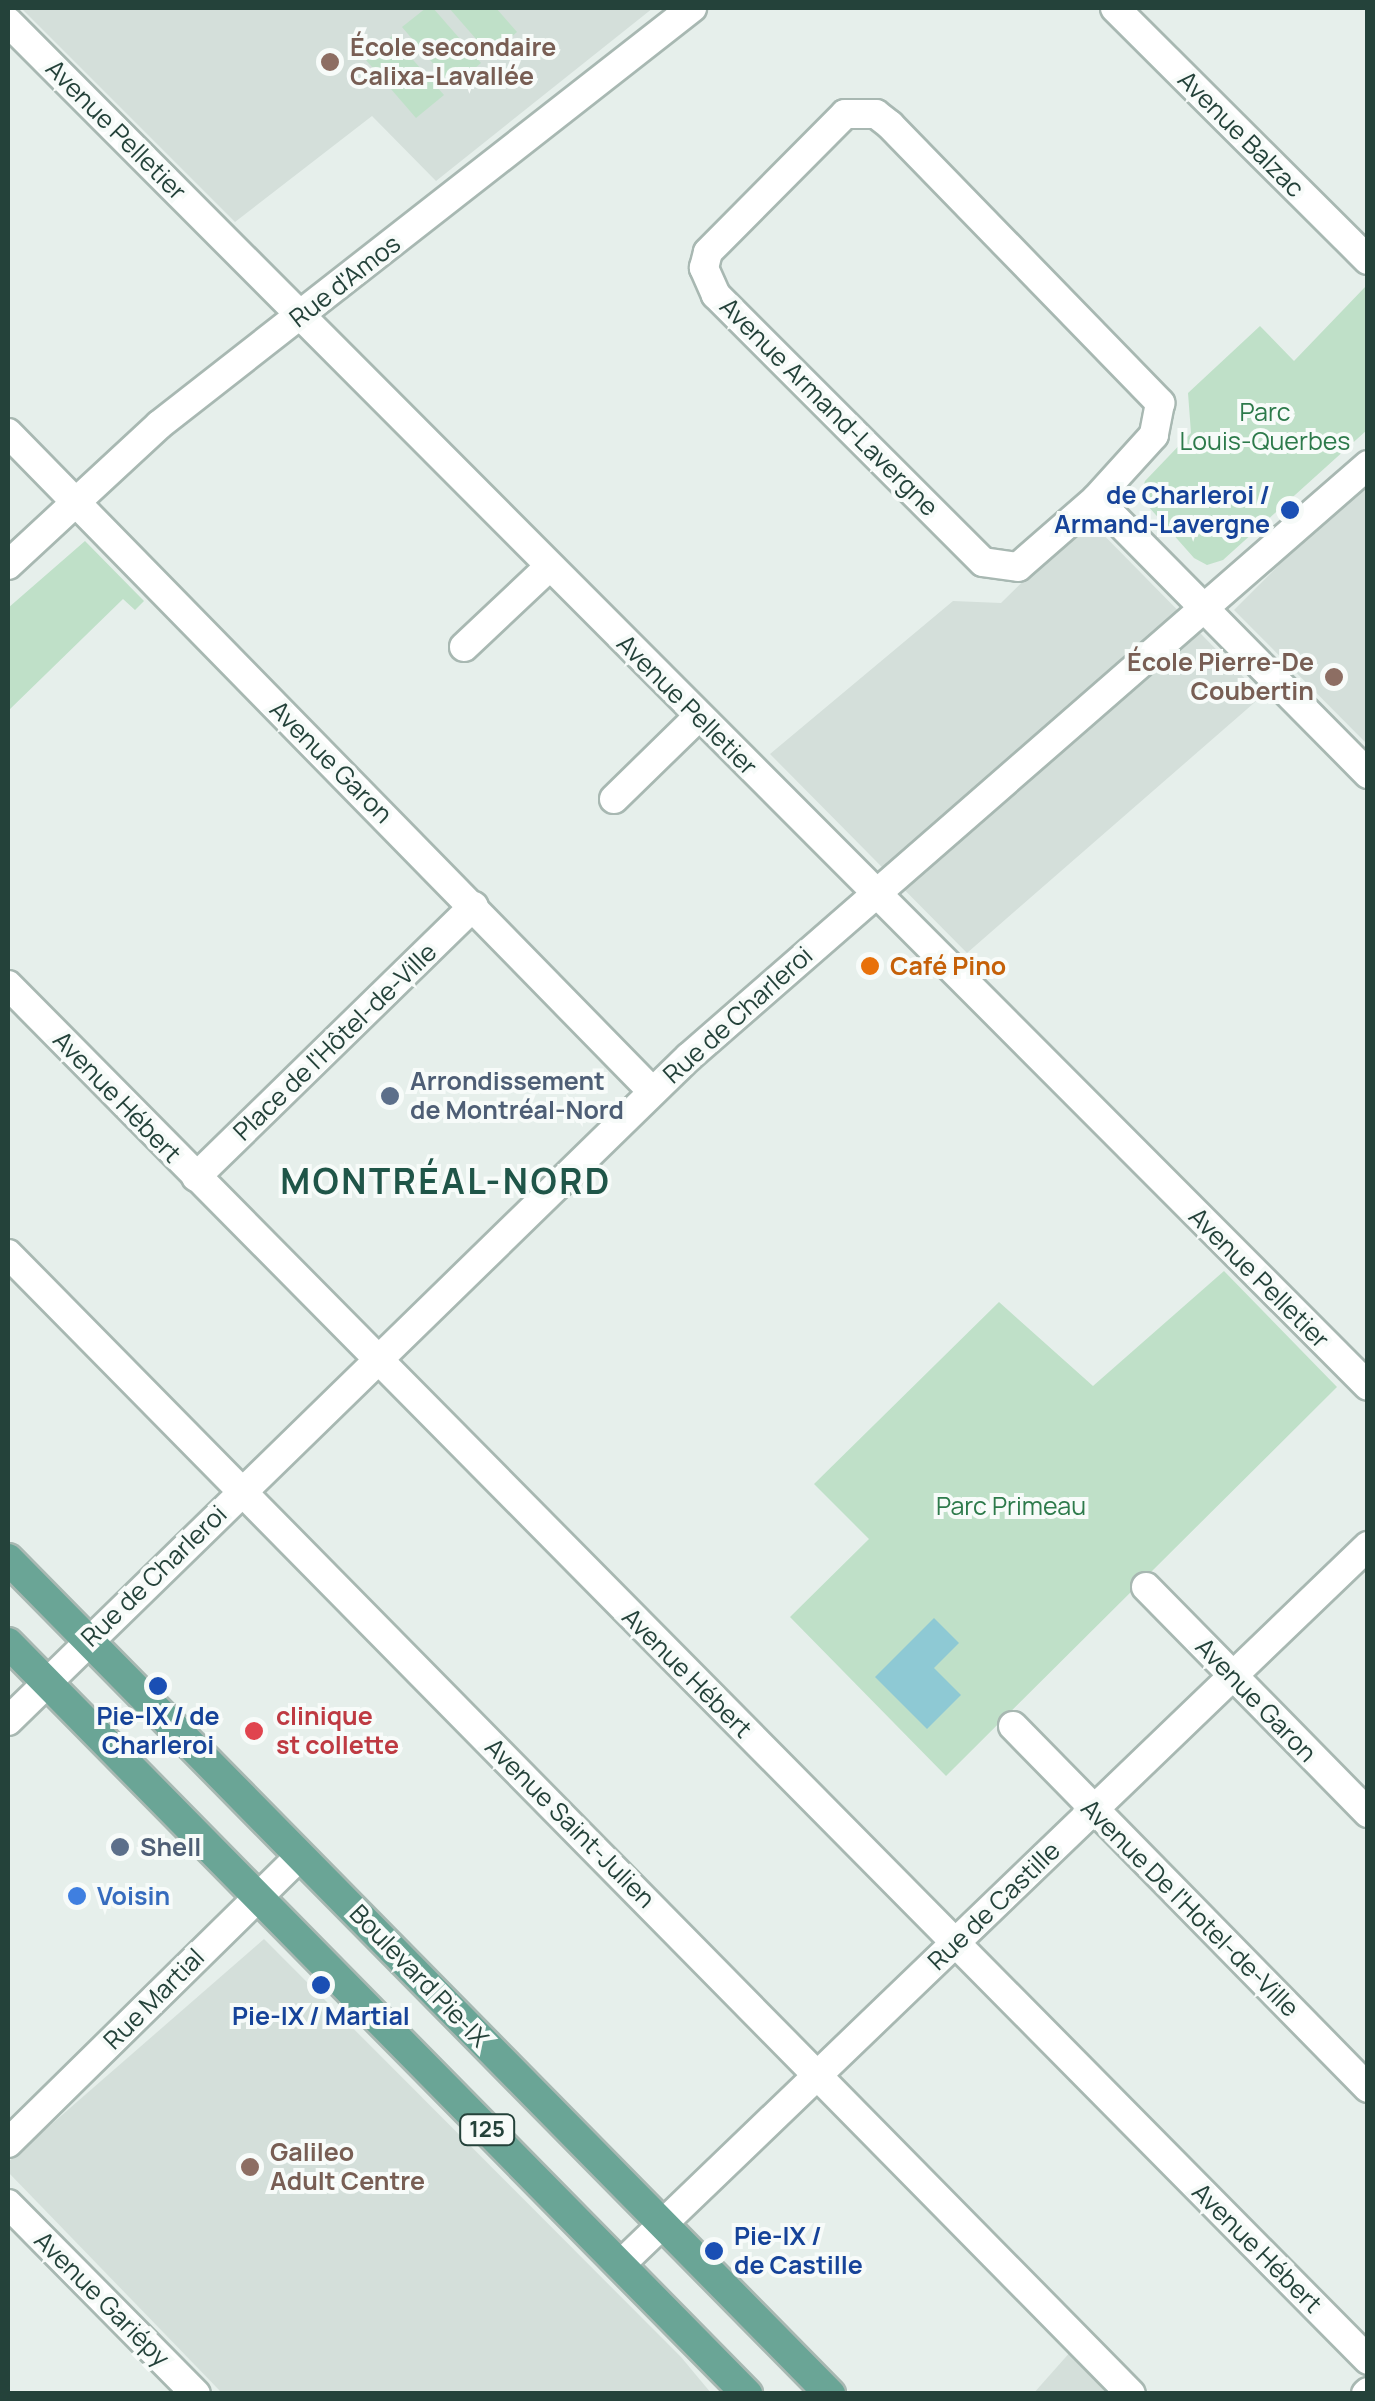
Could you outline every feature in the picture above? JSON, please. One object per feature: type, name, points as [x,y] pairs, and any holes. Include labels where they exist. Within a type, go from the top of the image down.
[{"type":"main road","name":"Boulevard Pie-IX","points":[[8,1559],[830,2394]]},
{"type":"main road","name":"125","points":[[8,1643],[747,2394]]},
{"type":"street","name":"Rue d'Amos","points":[[8,565],[158,425],[692,8]]},
{"type":"street","name":"Avenue Balzac","points":[[1115,8],[1368,260]]},
{"type":"street","name":"Avenue Pelletier","points":[[8,22],[1368,1386]]},
{"type":"street","name":"Avenue Armand-Lavergne","points":[[845,114],[876,114],[1160,403],[1154,435],[1096,499],[1018,566],[993,568],[716,295],[704,268],[708,252],[845,114]]},
{"type":"street","name":"Avenue Garon","points":[[8,433],[652,1092]]},
{"type":"street","name":"Rue de Charleroi","points":[[8,1721],[86,1640],[652,1092],[1368,465]]},
{"type":"street","points":[[1096,499],[1368,774]]},
{"type":"street","points":[[464,647],[549,567]]},
{"type":"street","points":[[614,800],[699,716]]},
{"type":"street","name":"Place de l'Hôtel-de-Ville","points":[[196,1177],[474,906]]},
{"type":"street","name":"Avenue Hébert","points":[[8,985],[1368,2360]]},
{"type":"street","name":"Avenue Saint-Julien","points":[[8,1254],[1131,2394]]},
{"type":"street","name":"Rue de Castille","points":[[620,2265],[1368,1546]]},
{"type":"street","name":"Avenue Garon","points":[[1146,1586],[1368,1813]]},
{"type":"street","name":"Avenue De l'Hotel-de-Ville","points":[[1013,1726],[1368,2088]]},
{"type":"street","name":"Rue Martial","points":[[8,2144],[300,1856]]},
{"type":"street","name":"Avenue Gariépy","points":[[8,2204],[196,2394]]},
{"type":"shaded area","name":"École secondaire Calixa-Lavallée","points":[[21,8],[653,8],[436,181],[372,116],[235,222]]},
{"type":"shaded area","name":"École Pierre-De Coubertin","points":[[1367,477],[1367,744],[1234,610]]},
{"type":"shaded area","points":[[1087,518],[1262,696],[967,953],[770,754],[953,601],[1001,603]]},
{"type":"shaded area","name":"Galileo Adult Centre","points":[[264,1939],[681,2357],[711,2393],[222,2393],[8,2172],[8,2162]]},
{"type":"shaded area","points":[[1080,2341],[1131,2394],[1033,2394]]},
{"type":"green space","points":[[426,8],[433,8],[481,63],[453,87],[402,27]]},
{"type":"green space","points":[[449,8],[496,8],[517,32],[490,55]]},
{"type":"green space","points":[[392,36],[444,95],[416,118],[365,59]]},
{"type":"green space","name":"Parc Louis-Querbes","points":[[1366,286],[1367,430],[1223,560],[1207,565],[1194,558],[1140,497],[1145,481],[1191,433],[1188,393],[1260,326],[1294,361]]},
{"type":"green space","points":[[85,541],[144,601],[135,610],[123,599],[8,711],[8,608]]},
{"type":"green space","name":"Parc Primeau","points":[[1224,1271],[1337,1387],[946,1776],[790,1617],[869,1539],[814,1484],[999,1302],[1093,1386]]},
{"type":"water","points":[[934,1618],[959,1643],[934,1668],[961,1695],[927,1729],[875,1677]]},
{"type":"place","name":"École secondaire Calixa-Lavallée","points":[[330,62]]},
{"type":"place","name":"de Charleroi / Armand-Lavergne","points":[[1290,510]]},
{"type":"place","name":"École Pierre-De Coubertin","points":[[1334,677]]},
{"type":"place","name":"Café Pino","points":[[870,966]]},
{"type":"place","name":"Arrondissement de Montréal-Nord","points":[[390,1096]]},
{"type":"place","name":"Pie-IX / de Charleroi","points":[[158,1686]]},
{"type":"place","name":"clinique st collette","points":[[254,1731]]},
{"type":"place","name":"Shell","points":[[120,1847]]},
{"type":"place","name":"Voisin","points":[[77,1896]]},
{"type":"place","name":"Pie-IX / Martial","points":[[321,1985]]},
{"type":"place","name":"Galileo Adult Centre","points":[[250,2167]]},
{"type":"place","name":"Pie-IX / de Castille","points":[[714,2251]]},
{"type":"district","name":"MONTRÉAL-NORD","points":[[446,1181]]}]
